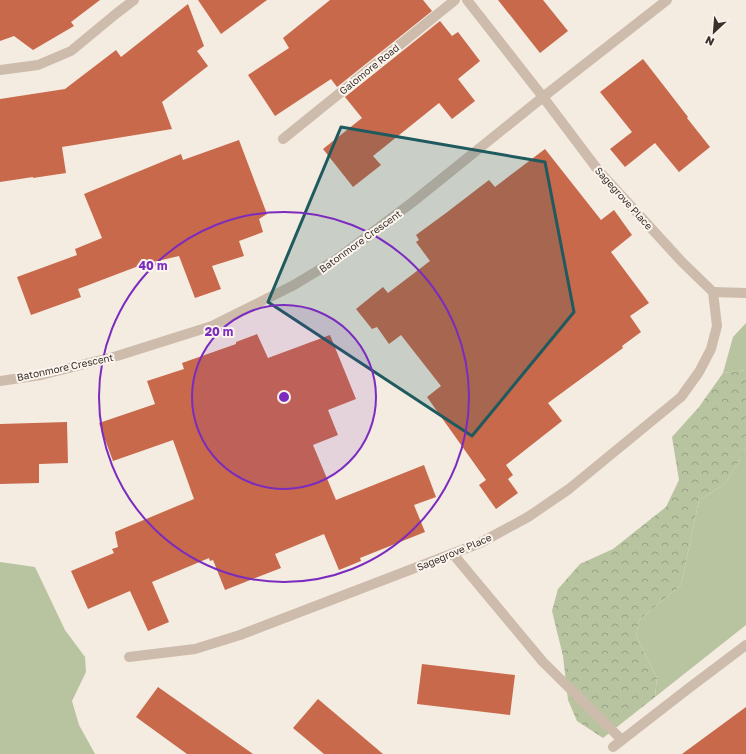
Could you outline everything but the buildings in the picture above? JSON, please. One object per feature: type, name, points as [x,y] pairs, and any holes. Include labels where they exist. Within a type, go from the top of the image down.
[{"type":"street","points":[[0,70],[38,65],[71,51],[134,0]]},
{"type":"street","name":"Galomore Road","points":[[283,139],[455,0]]},
{"type":"street","points":[[467,0],[543,97]]},
{"type":"street","name":"Batonmore Crescent","points":[[0,381],[41,375],[117,356],[212,326],[294,286],[337,260],[414,201],[667,0]]},
{"type":"street","name":"Sagegrove Place","points":[[129,657],[195,649],[233,638],[480,543],[528,518],[569,489],[681,397],[699,372],[712,349],[717,326],[713,292],[682,262],[598,170],[543,97]]},
{"type":"street","points":[[713,292],[746,293]]},
{"type":"street","points":[[452,554],[543,662],[622,740]]},
{"type":"street","points":[[613,747],[746,645]]},
{"type":"highlighted area","points":[[341,127],[545,162],[574,312],[472,436],[268,302]]},
{"type":"green space","points":[[746,323],[746,370],[723,373],[733,337]]},
{"type":"green space","points":[[746,370],[746,449],[725,484],[699,500],[681,585],[639,620],[636,636],[657,678],[655,697],[603,738],[577,721],[568,700],[563,656],[552,611],[558,589],[580,564],[613,549],[666,507],[679,480],[672,437],[699,407],[723,373]]},
{"type":"green space","points":[[746,449],[746,625],[655,697],[657,678],[636,636],[639,620],[681,585],[699,500],[725,484]]},
{"type":"green space","points":[[0,562],[35,567],[65,630],[85,657],[86,672],[72,701],[79,725],[95,754],[0,754]]}]
